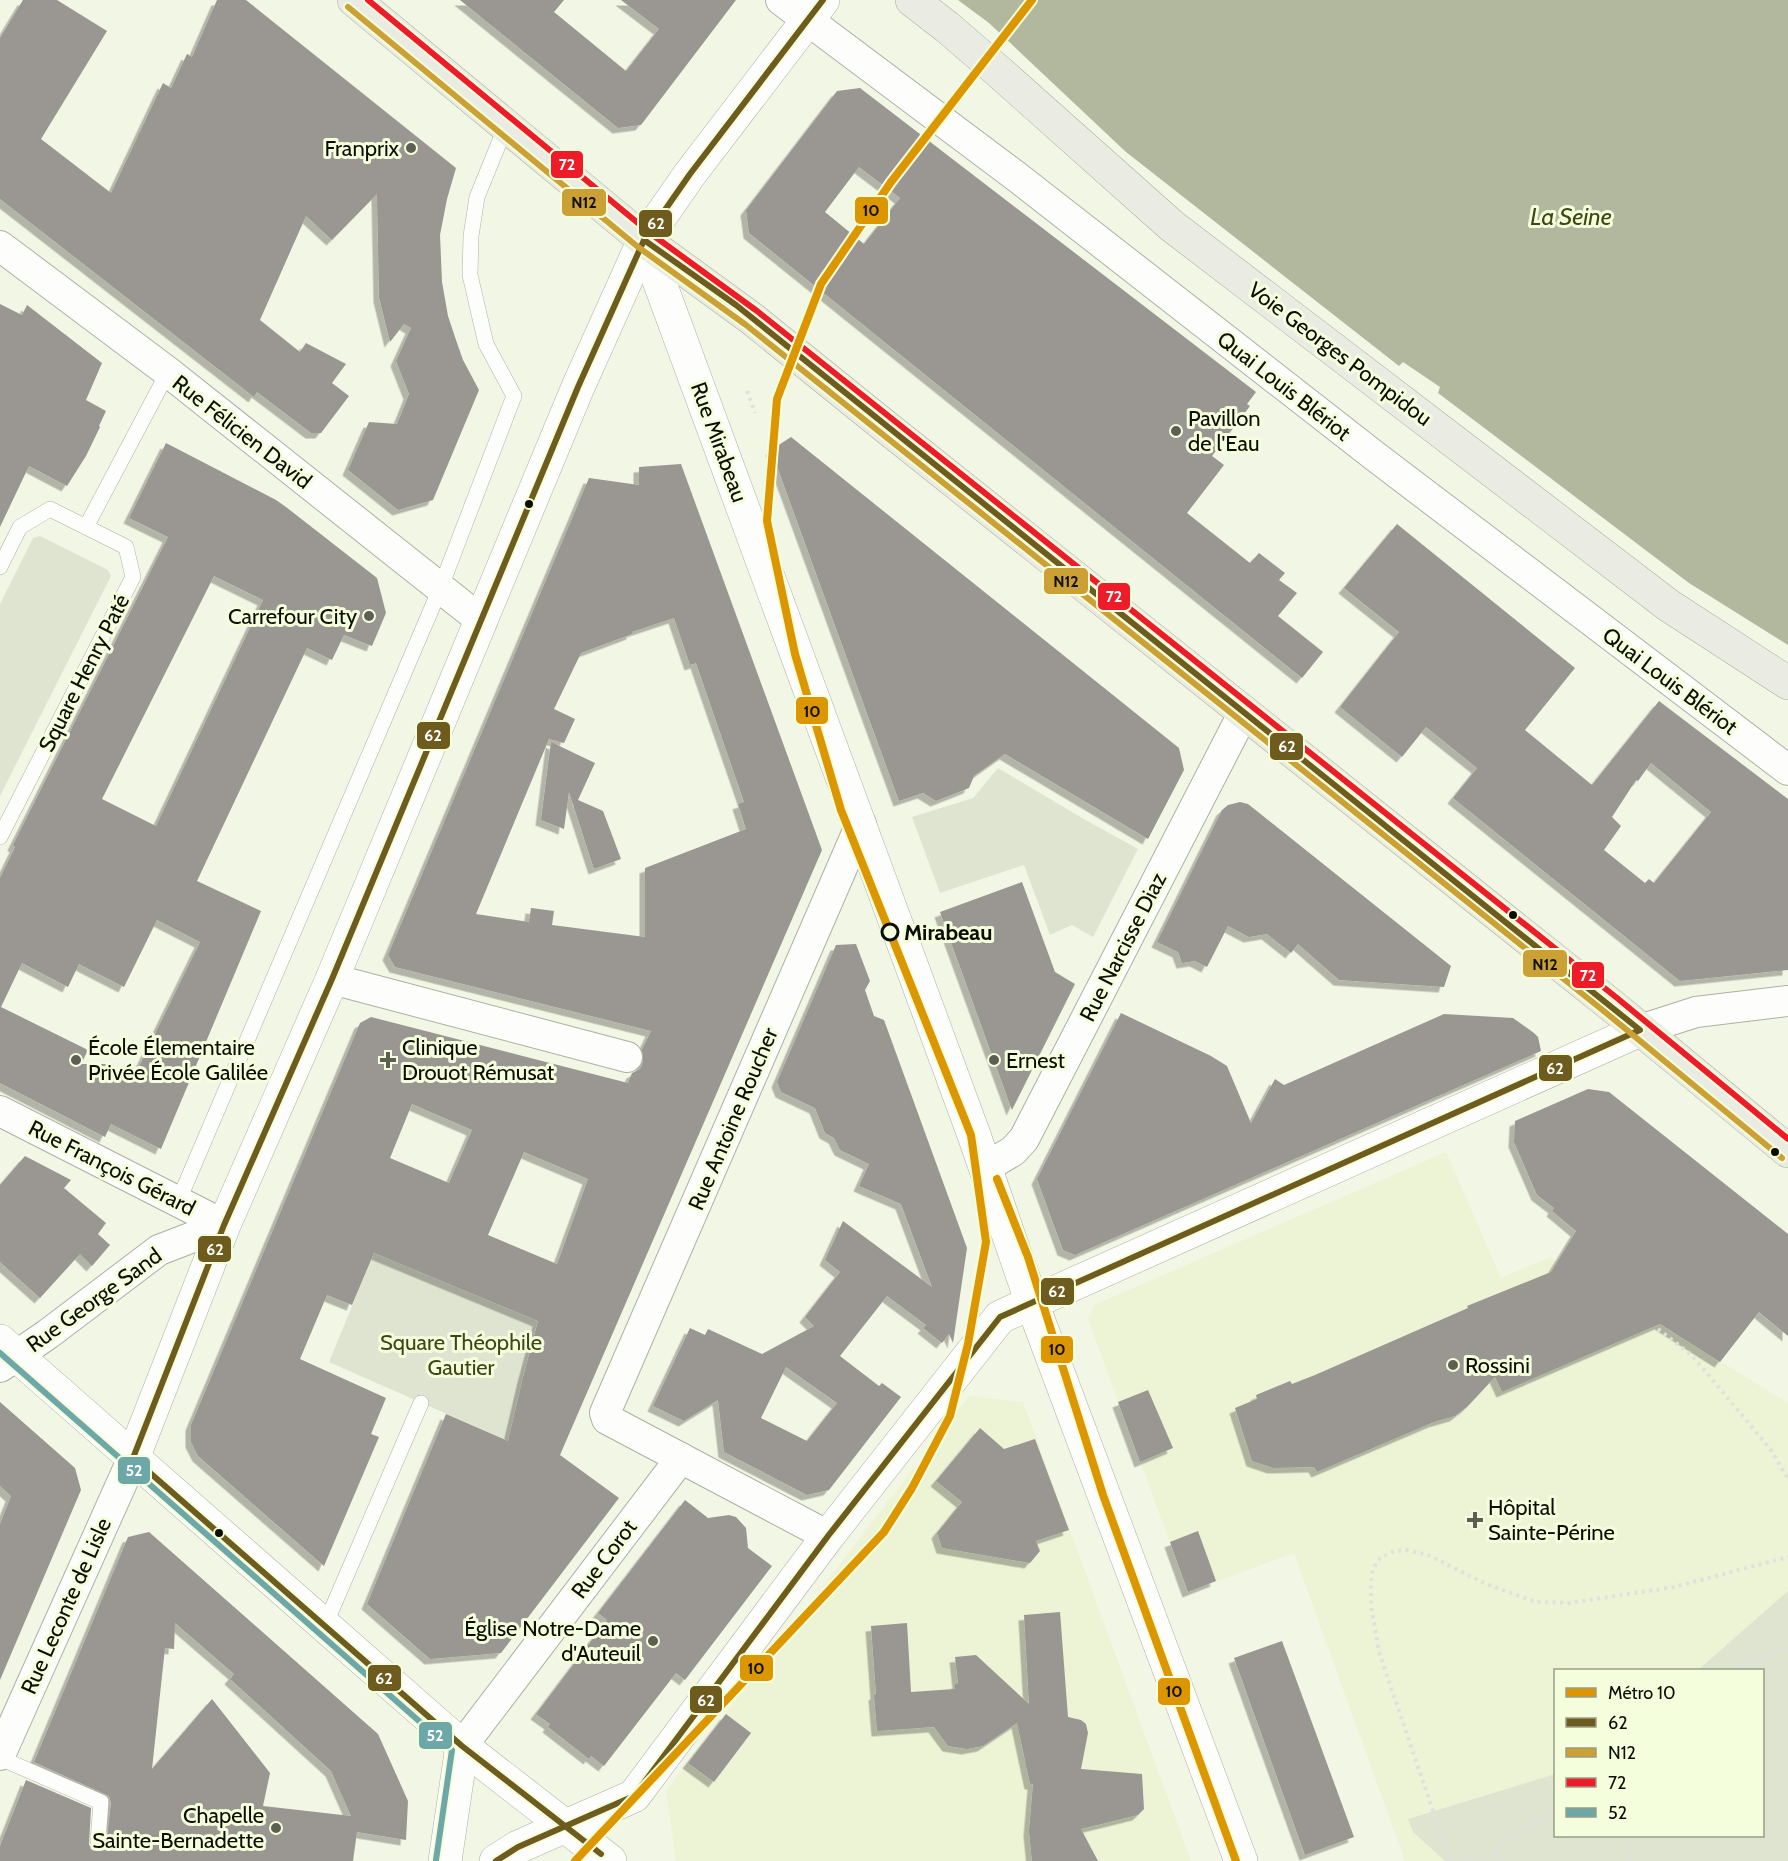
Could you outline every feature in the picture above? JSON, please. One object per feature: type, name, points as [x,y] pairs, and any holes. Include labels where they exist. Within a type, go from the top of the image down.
[{"type":"main road","points":[[354,0],[644,240],[736,305],[1788,1151]]},
{"type":"main road","name":"Voie Georges Pompidou","points":[[912,0],[998,71],[1172,226],[1668,605],[1788,683]]},
{"type":"main road","points":[[1732,647],[1788,704]]},
{"type":"street","name":"Quai Louis Blériot","points":[[782,0],[815,10],[1017,177],[1376,457],[1788,770]]},
{"type":"street","points":[[133,1458],[224,1225],[332,979],[578,387],[644,240],[690,174],[815,10]]},
{"type":"street","name":"Rue Mirabeau","points":[[644,240],[861,824],[986,1167],[1032,1303],[1240,1861]]},
{"type":"street","name":"Rue Félicien David","points":[[0,246],[168,372],[482,621]]},
{"type":"street","name":"Rue Narcisse Diaz","points":[[986,1167],[1013,1151],[1024,1139],[1244,712]]},
{"type":"street","name":"Rue Antoine Roucher","points":[[681,1458],[607,1419],[605,1413],[861,824]]},
{"type":"street","points":[[332,979],[627,1057]]},
{"type":"street","points":[[496,1861],[518,1847],[634,1796],[828,1536],[1000,1317],[1640,1030],[1696,1012],[1788,1001]]},
{"type":"street","name":"Rue François Gérard","points":[[0,1111],[224,1225]]},
{"type":"street","name":"Rue George Sand","points":[[5,1355],[159,1250],[224,1225]]},
{"type":"street","points":[[5,1355],[133,1458],[462,1746],[610,1861]]},
{"type":"street","name":"Rue Leconte de Lisle","points":[[0,1756],[133,1458]]},
{"type":"street","points":[[681,1458],[828,1536]]},
{"type":"street","name":"Rue Corot","points":[[462,1746],[681,1458]]},
{"type":"street","points":[[445,1861],[462,1746]]},
{"type":"lane","points":[[178,1202],[441,589],[514,396],[486,344],[470,275],[471,236],[477,196],[506,126]]},
{"type":"lane","points":[[86,527],[168,372]]},
{"type":"lane","name":"Square Henry Paté","points":[[0,567],[20,528],[50,508],[126,547],[133,577],[0,837]]},
{"type":"lane","points":[[325,1625],[421,1403]]},
{"type":"lane","points":[[0,1756],[102,1802],[98,1841]]},
{"type":"path","points":[[747,391],[755,413]]},
{"type":"path","points":[[1658,1329],[1690,1354],[1705,1371],[1772,1450],[1788,1479]]},
{"type":"path","points":[[1450,1861],[1379,1652],[1371,1606],[1371,1581],[1372,1569],[1380,1558],[1394,1551],[1406,1550],[1428,1555],[1486,1584],[1536,1602],[1569,1603],[1674,1587],[1788,1557]]},
{"type":"path","points":[[1739,1669],[1788,1648]]},
{"type":"path","points":[[1463,1861],[1495,1854],[1505,1842],[1554,1810]]},
{"type":"path","points":[[1626,1837],[1630,1861]]},
{"type":"path","points":[[1495,1854],[1502,1861]]},
{"type":"shaded area","name":"Hôpital Sainte-Périne","points":[[1446,1152],[1501,1278],[1550,1257],[1788,1403],[1788,1593],[1699,1669],[1554,1669],[1554,1774],[1409,1819],[1413,1832],[1445,1861],[1405,1861],[1294,1553],[1188,1592],[1088,1319],[1094,1305]]},
{"type":"shaded area","points":[[969,1396],[1023,1402],[1191,1861],[676,1861],[666,1791]]},
{"type":"green space","points":[[40,536],[108,570],[111,576],[0,796],[0,604],[33,538]]},
{"type":"green space","points":[[998,768],[1138,849],[1093,937],[1072,925],[1050,935],[1024,865],[940,893],[912,817],[973,798]]},
{"type":"green space","name":"Square Théophile Gautier","points":[[374,1253],[538,1320],[508,1441],[329,1362]]},
{"type":"green space","points":[[1788,1591],[1788,1861],[1445,1861],[1413,1832],[1408,1819],[1554,1774],[1554,1837],[1764,1837],[1764,1669],[1699,1669]]},
{"type":"water","name":"La Seine","points":[[958,0],[1788,0],[1788,645],[1689,583],[1438,393],[1440,387],[1403,362],[1399,366],[1126,152],[989,23]]},
{"type":"building","points":[[23,0],[57,0],[107,31],[41,139],[111,193],[163,83],[171,88],[187,54],[192,57],[217,0],[246,0],[456,168],[440,235],[442,282],[448,316],[456,340],[463,360],[479,390],[433,500],[398,510],[348,470],[369,422],[397,424],[409,394],[396,361],[411,328],[404,324],[390,342],[379,297],[377,194],[332,240],[306,216],[260,320],[300,352],[306,343],[346,364],[332,383],[349,396],[321,433],[311,433],[257,392],[254,397],[0,199],[0,38]]},
{"type":"building","points":[[460,0],[564,0],[554,12],[626,71],[659,29],[621,0],[736,0],[641,125],[618,128]]},
{"type":"building","points":[[860,88],[1256,392],[1247,404],[1250,406],[1212,456],[1224,465],[1187,513],[1250,563],[1259,553],[1285,573],[1279,580],[1297,593],[1278,616],[1323,652],[1302,678],[749,233],[746,210],[837,91]],"holes":[[[859,167],[900,198],[864,244],[825,212]]]},
{"type":"building","points":[[0,304],[22,315],[27,305],[102,363],[86,400],[106,411],[86,456],[67,486],[29,466],[0,527]]},
{"type":"building","points":[[791,437],[1179,748],[1184,770],[1148,839],[1005,754],[974,776],[969,788],[936,801],[923,793],[899,801],[771,450]]},
{"type":"building","points":[[166,443],[286,507],[377,578],[386,613],[372,646],[344,635],[332,660],[307,648],[197,881],[261,911],[161,1149],[111,1124],[105,1137],[0,1083],[0,878],[15,847],[13,845],[168,537],[129,518]],"holes":[[[214,576],[263,600],[156,826],[102,799]],[[157,920],[200,942],[131,1083],[112,1064],[81,1064],[88,1050],[1,1007],[22,963],[68,987],[79,964],[124,987]]]},
{"type":"building","points":[[681,464],[822,850],[560,1455],[619,1498],[501,1653],[430,1659],[367,1604],[446,1414],[508,1441],[538,1321],[374,1253],[352,1305],[327,1295],[300,1359],[386,1398],[371,1434],[379,1437],[324,1566],[198,1456],[191,1442],[191,1425],[360,1023],[371,1017],[628,1083],[632,1073],[640,1069],[643,1062],[642,1050],[651,1031],[395,967],[388,955],[589,478],[639,485],[639,467]],"holes":[[[674,618],[690,665],[696,663],[744,802],[738,804],[746,829],[645,868],[645,937],[552,925],[554,911],[531,908],[529,922],[476,914],[549,739],[564,743],[575,719],[554,709],[581,653]],[[412,1104],[472,1130],[449,1183],[390,1158]],[[524,1152],[588,1179],[557,1264],[488,1235]]]},
{"type":"building","points":[[1397,524],[1575,668],[1525,730],[1592,785],[1659,701],[1788,799],[1788,970],[1680,981],[1453,798],[1477,768],[1426,727],[1402,757],[1340,707],[1399,632],[1344,588]],"holes":[[[1651,763],[1711,812],[1654,883],[1649,879],[1645,883],[1604,850],[1621,826],[1612,817],[1636,780],[1638,781]]]},
{"type":"building","points":[[551,742],[595,763],[578,800],[603,811],[621,859],[594,869],[569,792],[564,829],[541,820]]},
{"type":"building","points":[[1240,802],[1248,804],[1451,966],[1444,987],[1339,980],[1298,944],[1291,953],[1267,934],[1249,937],[1228,926],[1207,967],[1195,961],[1182,963],[1178,952],[1157,942],[1222,810],[1228,805]]},
{"type":"building","points":[[1022,882],[1055,972],[1075,984],[1012,1110],[940,912]]},
{"type":"building","points":[[856,944],[870,981],[865,990],[874,1016],[884,1020],[967,1248],[953,1343],[949,1334],[942,1343],[923,1328],[926,1325],[887,1296],[840,1356],[879,1386],[882,1383],[901,1397],[829,1490],[807,1495],[724,1452],[718,1400],[684,1421],[653,1406],[690,1328],[705,1335],[708,1329],[762,1354],[814,1326],[805,1317],[840,1272],[825,1260],[843,1221],[932,1287],[901,1204],[859,1186],[869,1164],[840,1150],[834,1138],[825,1133],[815,1108],[781,1092],[777,1082],[836,945]],"holes":[[[786,1367],[837,1403],[807,1441],[761,1418]]]},
{"type":"building","points":[[1121,1013],[1227,1066],[1251,1123],[1275,1079],[1284,1085],[1444,1014],[1513,1018],[1538,1037],[1541,1051],[1075,1255],[1063,1250],[1037,1179]]},
{"type":"building","points":[[1588,1089],[1609,1092],[1788,1234],[1788,1336],[1759,1312],[1720,1362],[1660,1324],[1502,1392],[1495,1377],[1467,1407],[1455,1416],[1434,1422],[1317,1472],[1314,1467],[1273,1468],[1252,1461],[1235,1408],[1257,1399],[1256,1395],[1290,1381],[1292,1384],[1315,1375],[1468,1308],[1467,1306],[1551,1272],[1576,1231],[1552,1211],[1554,1208],[1537,1195],[1514,1142],[1515,1121]]},
{"type":"building","points":[[25,1156],[71,1180],[64,1188],[106,1223],[98,1234],[110,1245],[92,1266],[80,1254],[40,1298],[0,1262],[0,1185]]},
{"type":"building","points":[[1148,1390],[1173,1448],[1140,1462],[1118,1402]]},
{"type":"building","points":[[0,1402],[75,1468],[81,1490],[0,1680],[0,1524],[11,1496],[0,1486]]},
{"type":"building","points":[[980,1428],[1004,1449],[1035,1439],[1069,1530],[1036,1541],[1040,1551],[1030,1563],[942,1548],[937,1533],[962,1502],[936,1481]]},
{"type":"building","name":"Église Notre-Dame d'Auteuil","points":[[685,1500],[708,1518],[729,1515],[736,1517],[746,1528],[748,1548],[772,1566],[685,1680],[676,1673],[604,1766],[591,1756],[589,1759],[548,1727],[550,1724],[536,1714],[607,1620],[598,1613]]},
{"type":"building","points":[[1198,1531],[1216,1581],[1188,1592],[1170,1542]]},
{"type":"building","points":[[149,1532],[378,1734],[408,1801],[406,1840],[357,1832],[353,1861],[0,1861],[0,1846],[26,1780],[91,1808],[89,1845],[97,1851],[106,1846],[111,1803],[109,1796],[34,1762],[128,1537]],"holes":[[[175,1623],[234,1674],[230,1679],[331,1771],[351,1816],[263,1806],[270,1773],[212,1699],[152,1769],[165,1648],[174,1649]]]},
{"type":"building","points":[[1060,1612],[1068,1717],[1081,1720],[1086,1724],[1088,1733],[1081,1769],[1142,1774],[1144,1809],[1138,1815],[1081,1829],[1098,1861],[1032,1861],[1029,1831],[1033,1784],[1030,1784],[1017,1723],[983,1746],[967,1749],[948,1746],[934,1727],[877,1731],[871,1626],[907,1623],[911,1692],[955,1689],[955,1684],[958,1683],[955,1657],[976,1655],[1029,1704],[1024,1615]]},
{"type":"building","points":[[1282,1641],[1354,1837],[1305,1855],[1234,1658]]},
{"type":"building","points":[[726,1714],[751,1733],[714,1782],[688,1763]]},
{"type":"metro line","name":"10","points":[[575,1861],[884,1532],[912,1488],[950,1416],[968,1344],[986,1242],[971,1135],[841,810],[795,654],[767,521],[777,399],[821,284],[891,182],[1032,0]]},
{"type":"metro line","name":"10","points":[[997,1179],[1028,1257],[1103,1495],[1236,1861]]},
{"type":"transit line","name":"72","points":[[368,0],[650,233],[757,311],[1617,998],[1788,1139]]},
{"type":"transit line","name":"62","points":[[601,1854],[462,1746],[133,1458],[224,1225],[332,979],[578,387],[644,240],[690,174],[823,0]]},
{"type":"transit line","name":"N12","points":[[348,7],[638,247],[746,325],[1605,1012],[1782,1158]]},
{"type":"transit line","name":"62","points":[[496,1861],[518,1847],[634,1796],[828,1536],[1000,1317],[1640,1030],[736,305],[644,240]]},
{"type":"transit line","name":"52","points":[[0,1353],[452,1750],[436,1860]]},
{"type":"place","name":"Franprix","points":[[411,148]]},
{"type":"place","name":"Pavillon de l'Eau","points":[[1176,431]]},
{"type":"place","name":"Carrefour City","points":[[369,616]]},
{"type":"place","name":"Mirabeau","points":[[890,932]]},
{"type":"place","name":"École Élementaire Privée École Galilée","points":[[76,1060]]},
{"type":"place","name":"Clinique Drouot Rémusat","points":[[388,1060]]},
{"type":"place","name":"Ernest","points":[[994,1060]]},
{"type":"place","name":"Rossini","points":[[1453,1365]]},
{"type":"place","name":"Hôpital Sainte-Périne","points":[[1475,1520]]},
{"type":"place","name":"Église Notre-Dame d'Auteuil","points":[[653,1641]]},
{"type":"place","name":"Chapelle Sainte-Bernadette","points":[[276,1828]]}]
